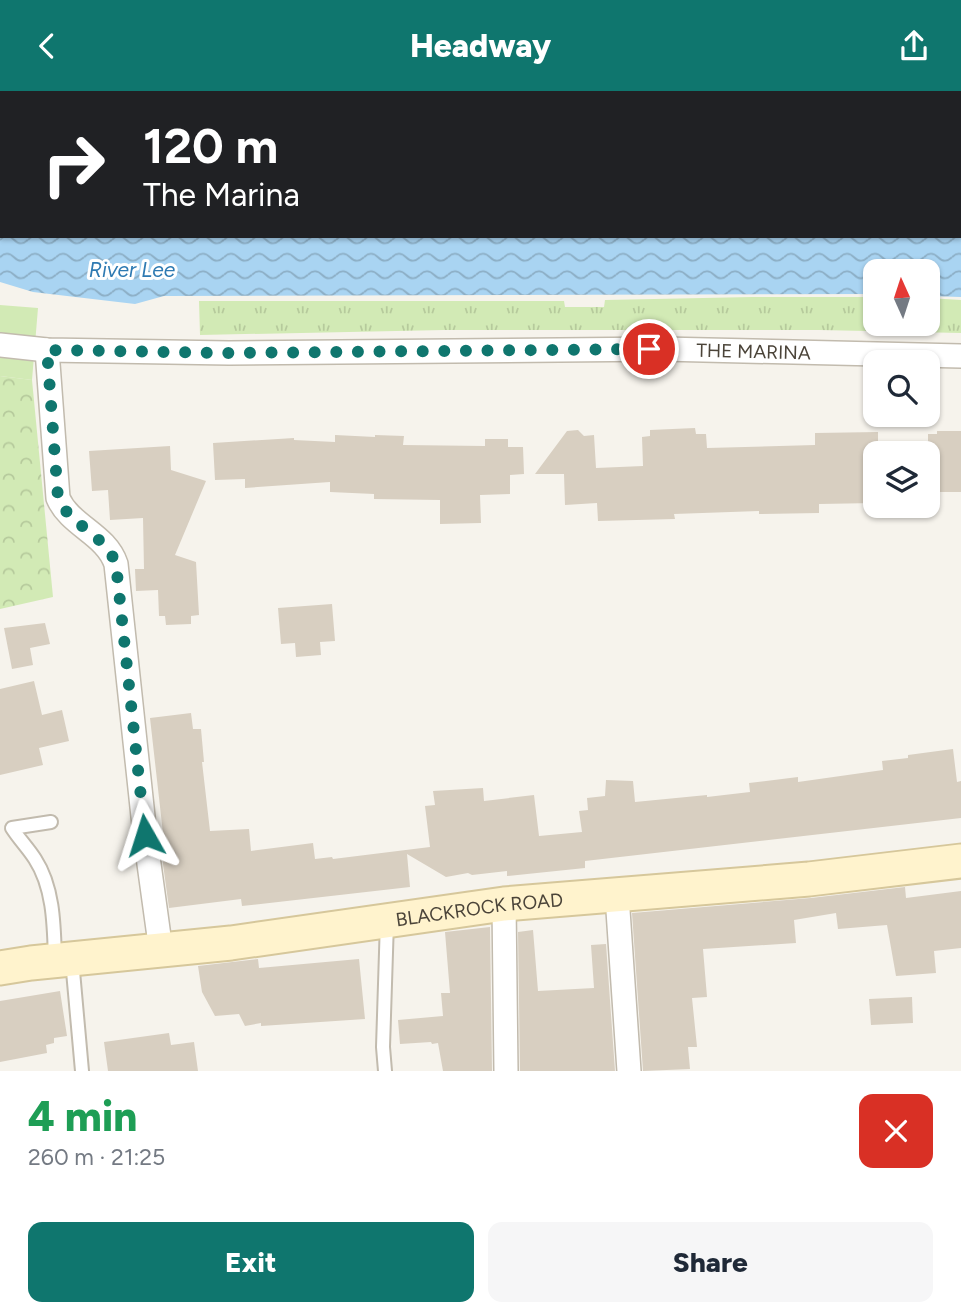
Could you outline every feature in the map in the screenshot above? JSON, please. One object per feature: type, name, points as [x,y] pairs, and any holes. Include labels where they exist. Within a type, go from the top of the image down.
[{"type":"main road","name":"BLACKROCK ROAD","points":[[0,968],[161,951],[504,904],[809,879],[961,861]]},
{"type":"street","name":"THE MARINA","points":[[0,345],[47,350],[229,353],[663,349],[961,356]]},
{"type":"street","points":[[47,350],[58,498],[62,507],[107,546],[116,564],[145,835],[161,951]]},
{"type":"street","points":[[617,896],[629,1071]]},
{"type":"street","points":[[504,904],[506,1071]]},
{"type":"lane","points":[[51,822],[12,828],[35,860],[45,881],[64,960],[82,1071]]},
{"type":"lane","points":[[385,1071],[383,1047],[387,921]]},
{"type":"green space","points":[[863,297],[863,331],[444,330],[200,335],[199,301],[564,301],[565,307],[604,307],[605,300]]},
{"type":"green space","points":[[940,299],[961,300],[961,333],[940,333]]},
{"type":"green space","points":[[0,305],[38,308],[32,380],[0,376]]},
{"type":"green space","points":[[0,376],[32,380],[53,597],[0,609]]},
{"type":"water","name":"River Lee","points":[[0,238],[961,238],[961,297],[940,296],[940,259],[863,259],[863,294],[164,296],[135,304],[33,292],[0,282]]},
{"type":"building","points":[[695,428],[696,434],[706,434],[707,448],[815,445],[815,433],[878,432],[878,441],[863,441],[863,503],[819,504],[819,513],[759,514],[759,511],[674,514],[675,519],[598,521],[597,503],[565,505],[564,474],[535,474],[567,431],[578,430],[584,436],[594,435],[596,468],[643,466],[642,437],[650,436],[650,430]]},
{"type":"building","points":[[937,431],[961,431],[961,492],[940,492],[940,441],[928,441],[928,434],[937,434]]},
{"type":"building","points":[[335,435],[404,436],[403,445],[485,446],[485,439],[508,439],[508,447],[523,447],[524,474],[510,475],[510,494],[480,495],[481,523],[440,524],[440,500],[374,499],[374,494],[330,492],[330,482],[245,488],[245,479],[215,480],[213,443],[294,438],[335,442]]},
{"type":"building","points":[[170,446],[171,470],[206,481],[175,555],[196,562],[199,615],[191,616],[191,624],[166,625],[165,616],[159,616],[158,590],[136,591],[135,569],[144,569],[143,518],[110,520],[108,490],[92,491],[89,451]]},
{"type":"building","points":[[332,604],[335,641],[320,642],[321,655],[296,657],[295,643],[281,644],[278,608]]},
{"type":"building","points":[[45,623],[50,644],[30,648],[33,665],[12,669],[4,628]]},
{"type":"building","points":[[34,681],[42,715],[62,710],[69,741],[39,748],[43,765],[0,775],[0,689]]},
{"type":"building","points":[[191,713],[193,729],[201,729],[210,831],[249,829],[251,851],[313,843],[315,859],[333,859],[430,847],[425,806],[435,805],[433,791],[483,788],[484,801],[534,795],[539,836],[582,832],[579,811],[588,810],[587,798],[605,796],[606,780],[633,781],[635,802],[707,797],[750,792],[749,783],[798,777],[798,782],[883,770],[882,761],[953,749],[957,782],[961,781],[961,818],[585,861],[585,868],[507,876],[507,871],[446,877],[407,854],[410,887],[242,906],[241,899],[169,908],[160,842],[164,842],[150,718]]},
{"type":"building","points":[[905,887],[906,898],[961,891],[961,948],[934,951],[936,973],[896,976],[887,925],[838,929],[836,913],[794,920],[796,943],[703,949],[707,997],[692,998],[697,1047],[688,1047],[690,1069],[643,1071],[632,913]]},
{"type":"building","points":[[490,927],[492,1071],[443,1071],[438,1043],[400,1044],[398,1020],[443,1016],[441,993],[450,993],[445,932]]},
{"type":"building","points":[[533,930],[538,991],[594,988],[591,945],[606,944],[615,1071],[520,1071],[518,932]]},
{"type":"building","points":[[258,959],[259,968],[359,959],[365,1019],[245,1026],[239,1014],[215,1016],[202,992],[198,966]]},
{"type":"building","points":[[60,991],[67,1036],[54,1038],[54,1043],[46,1045],[47,1053],[0,1062],[0,1001]]},
{"type":"building","points":[[912,997],[913,1023],[871,1025],[869,999]]},
{"type":"building","points":[[169,1033],[171,1045],[194,1042],[198,1071],[108,1071],[104,1042]]},
{"type":"route","points":[[145,835],[116,564],[107,546],[69,514],[58,498],[47,350],[229,353],[649,349]]}]
